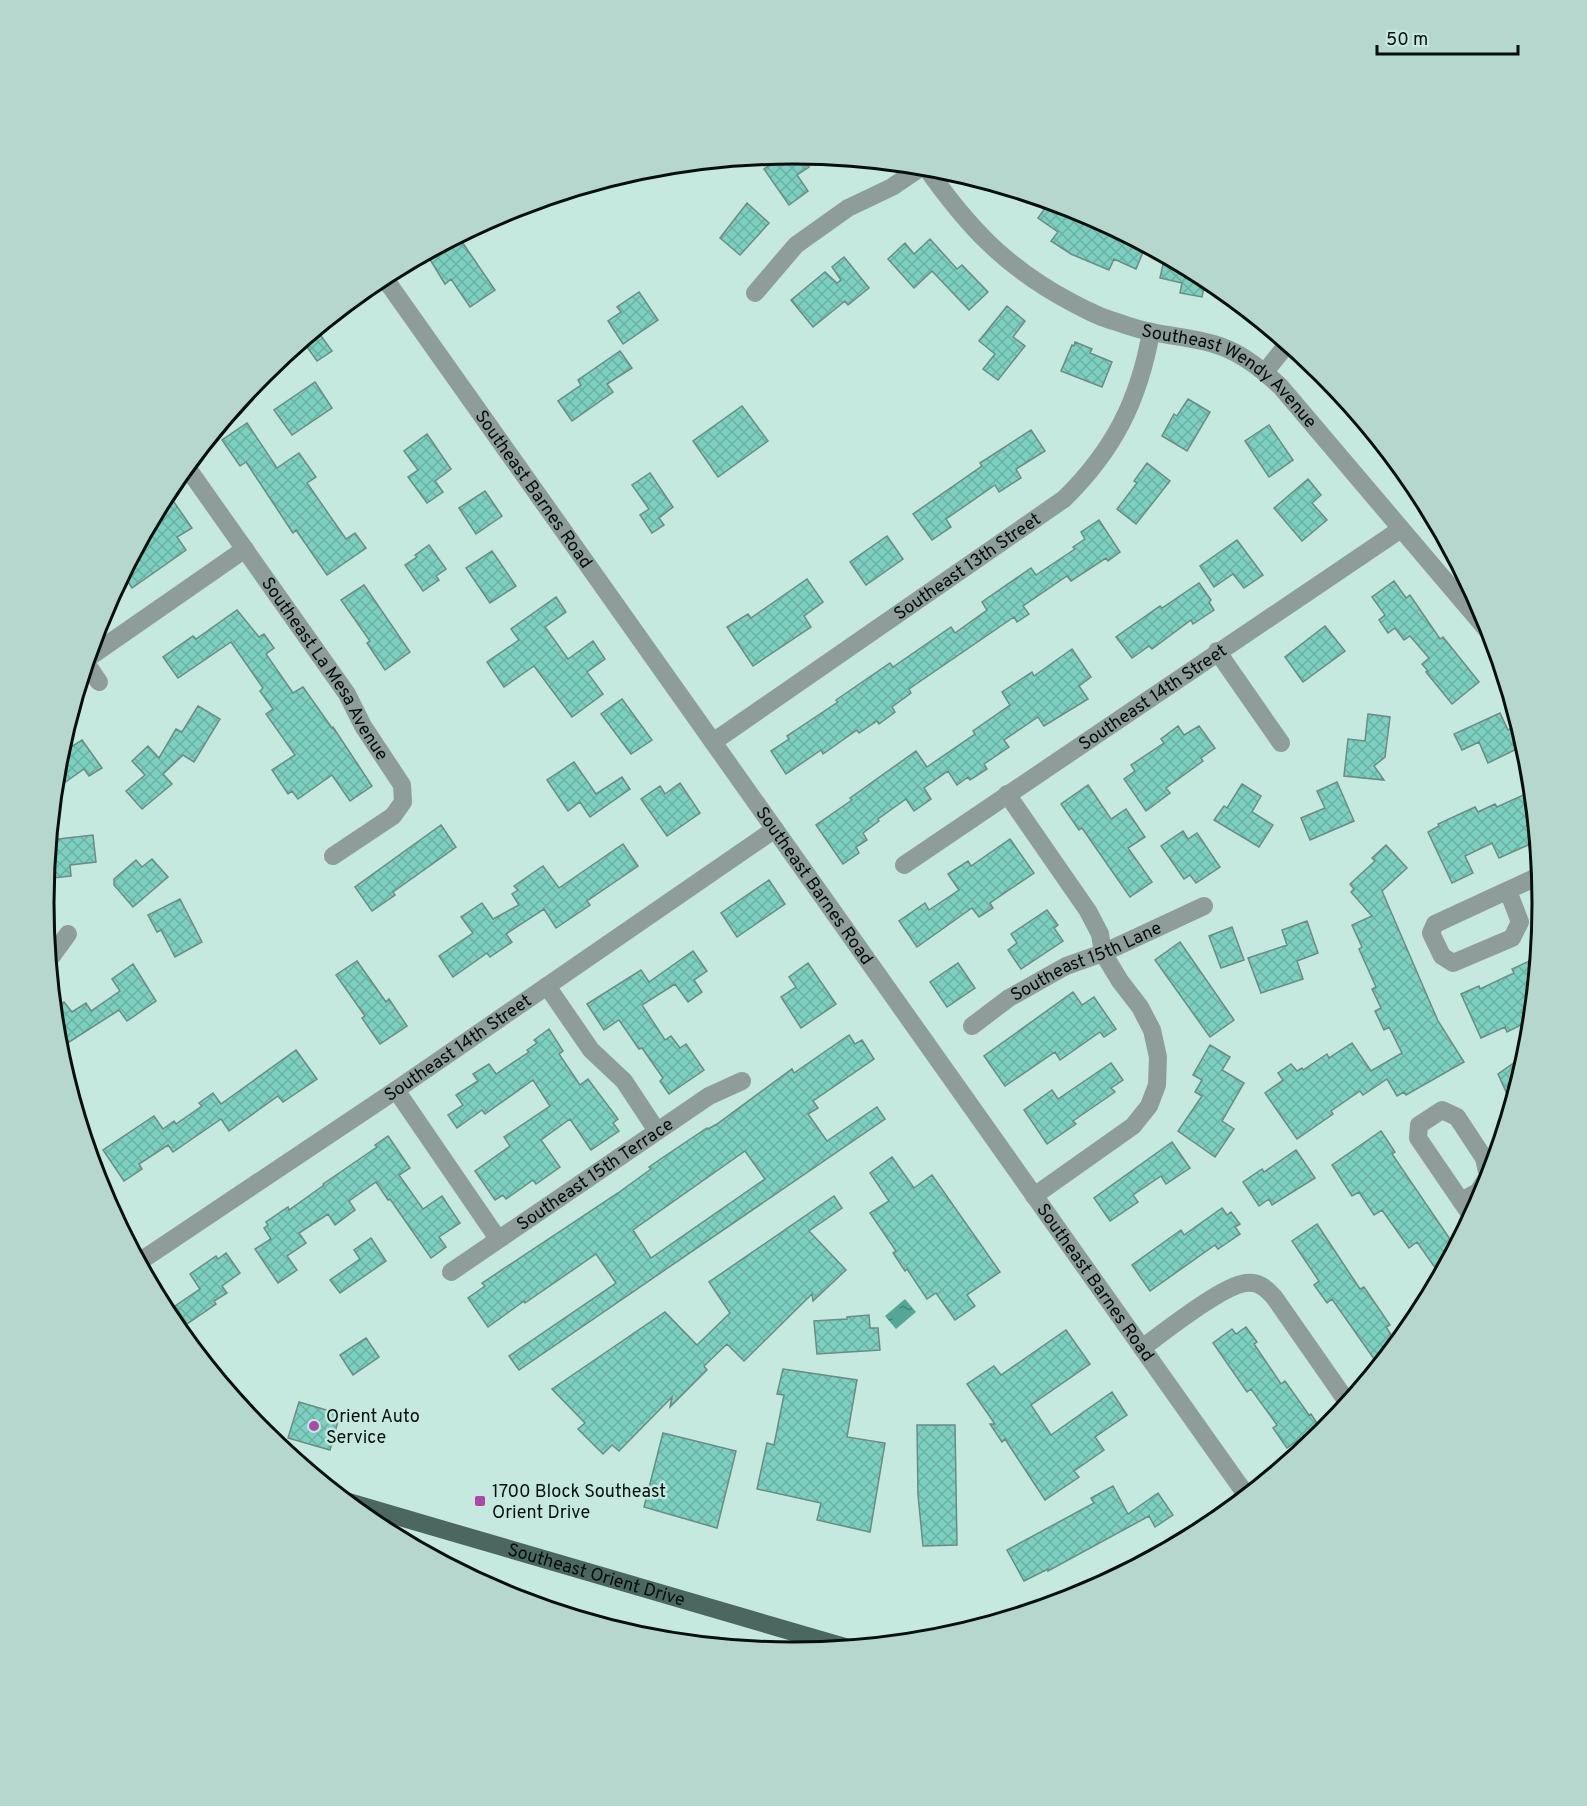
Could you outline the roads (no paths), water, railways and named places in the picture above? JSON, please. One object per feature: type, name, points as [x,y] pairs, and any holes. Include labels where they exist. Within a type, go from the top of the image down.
[{"type":"main road","name":"Southeast Orient Drive","points":[[369,1508],[825,1641]]},
{"type":"street","points":[[755,293],[796,245],[848,208],[892,188],[913,174]]},
{"type":"street","name":"Southeast Wendy Avenue","points":[[932,177],[984,240],[1003,258],[1044,288],[1098,315],[1151,332],[1198,339],[1221,346],[1242,356],[1265,372],[1280,386],[1475,616]]},
{"type":"street","name":"Southeast Barnes Road","points":[[389,284],[1243,1491]]},
{"type":"street","name":"Southeast 13th Street","points":[[713,742],[1064,498],[1096,464],[1122,424],[1140,381],[1151,332]]},
{"type":"street","points":[[1265,372],[1283,349]]},
{"type":"street","name":"Southeast La Mesa Avenue","points":[[192,474],[347,694],[363,726],[402,785],[403,802],[393,816],[333,856]]},
{"type":"street","name":"Southeast 14th Street","points":[[904,865],[1217,651],[1401,529]]},
{"type":"street","points":[[98,651],[245,549]]},
{"type":"street","points":[[1217,651],[1281,743]]},
{"type":"street","points":[[91,671],[99,682]]},
{"type":"street","points":[[1007,794],[1089,911],[1100,934],[1103,953],[1120,981],[1140,1007],[1152,1030],[1158,1057],[1157,1085],[1149,1106],[1133,1126],[1035,1196]]},
{"type":"street","name":"Southeast 14th Street","points":[[145,1258],[396,1090],[775,829]]},
{"type":"street","points":[[1508,891],[1520,922],[1512,938],[1453,963],[1442,956],[1431,933],[1435,924],[1532,879]]},
{"type":"street","name":"Southeast 15th Lane","points":[[972,1026],[1009,998],[1066,966],[1103,953],[1204,906]]},
{"type":"street","points":[[56,950],[68,934]]},
{"type":"street","points":[[547,986],[591,1050],[624,1081],[657,1131]]},
{"type":"street","name":"Southeast 15th Terrace","points":[[451,1272],[709,1096],[741,1081]]},
{"type":"street","points":[[396,1090],[498,1239]]},
{"type":"street","points":[[1467,1209],[1418,1138],[1419,1125],[1442,1110],[1457,1117],[1484,1158],[1485,1164]]},
{"type":"street","points":[[1461,1201],[1474,1194]]},
{"type":"street","points":[[1142,1348],[1227,1289],[1247,1282],[1264,1286],[1344,1397]]},
{"type":"water","points":[[905,1299],[916,1312],[896,1329],[885,1316]]},
{"type":"place","name":"Orient Auto Service","points":[[314,1426]]},
{"type":"place","name":"1700 Block Southeast Orient Drive","points":[[480,1501]]}]
